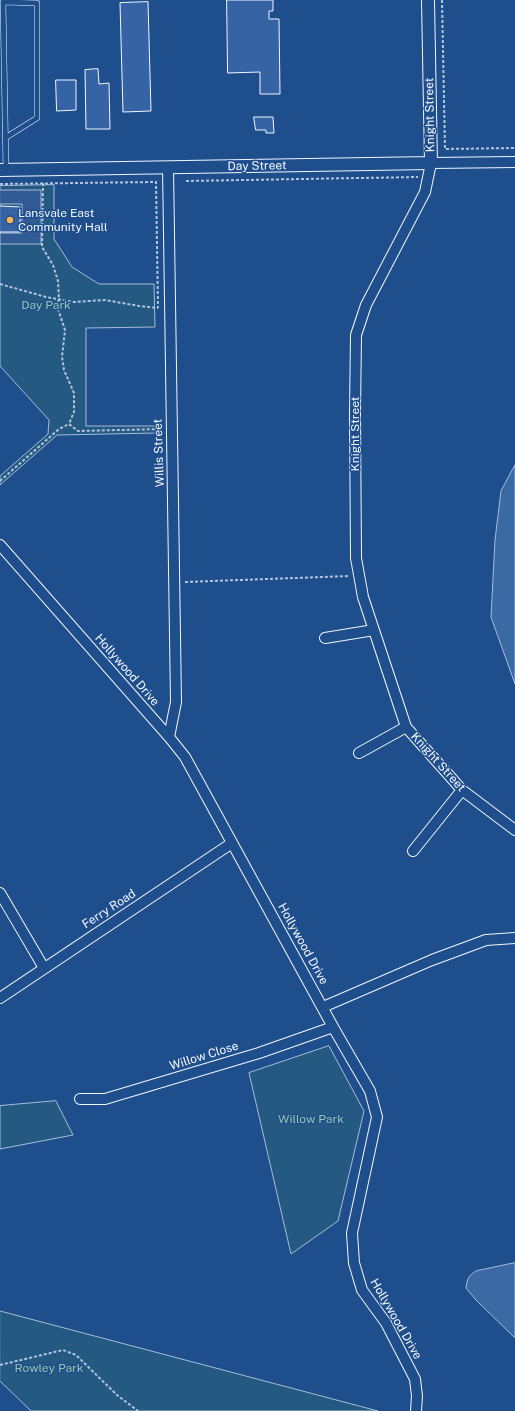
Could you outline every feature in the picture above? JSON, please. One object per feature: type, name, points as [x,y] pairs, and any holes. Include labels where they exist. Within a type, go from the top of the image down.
[{"type":"street","name":"Knight Street","points":[[428,0],[431,163],[426,192],[366,305],[356,335],[356,558],[363,597],[406,727],[462,790],[515,830]]},
{"type":"street","name":"Day Street","points":[[3,170],[515,162]]},
{"type":"street","name":"Willis Street","points":[[168,167],[176,702],[169,737]]},
{"type":"street","name":"Hollywood Drive","points":[[0,546],[185,757],[333,1027],[370,1091],[377,1117],[352,1233],[354,1263],[362,1290],[386,1324],[415,1379],[417,1396],[416,1411]]},
{"type":"street","points":[[325,638],[374,630]]},
{"type":"street","points":[[359,752],[406,727]]},
{"type":"street","points":[[413,850],[462,790]]},
{"type":"street","name":"Ferry Road","points":[[0,998],[232,843]]},
{"type":"street","points":[[0,893],[44,968]]},
{"type":"street","points":[[323,1007],[432,960],[479,942],[486,940],[515,938]]},
{"type":"street","name":"Willow Close","points":[[80,1099],[105,1099],[259,1053],[333,1027]]},
{"type":"lane","points":[[3,170],[5,138],[3,2],[37,3],[37,118],[5,138]]},
{"type":"path","points":[[442,0],[445,149],[515,148]]},
{"type":"path","points":[[0,481],[59,429],[69,424],[74,412],[74,393],[64,370],[62,357],[65,330],[57,306],[59,299],[58,281],[53,265],[42,247],[43,169]]},
{"type":"path","points":[[186,181],[418,177]]},
{"type":"path","points":[[0,184],[156,182],[158,308]]},
{"type":"path","points":[[0,284],[74,302],[106,300],[139,306],[170,309]]},
{"type":"path","points":[[69,424],[78,431],[171,429]]},
{"type":"path","points":[[175,582],[360,576]]},
{"type":"path","points":[[0,1365],[63,1350],[76,1355],[117,1395],[138,1411]]},
{"type":"green space","name":"Day Park","points":[[54,185],[54,239],[72,267],[99,284],[154,284],[155,327],[86,328],[86,426],[155,426],[156,433],[57,435],[0,485],[0,476],[48,434],[49,420],[0,366],[0,186]]},
{"type":"green space","name":"Willow Park","points":[[329,1046],[364,1111],[338,1221],[291,1254],[249,1073]]},
{"type":"green space","points":[[56,1101],[73,1135],[0,1149],[0,1106]]},
{"type":"green space","name":"Rowley Park","points":[[0,1311],[378,1411],[31,1411],[0,1381]]},
{"type":"shaded area","points":[[0,190],[41,190],[41,244],[0,244],[0,233],[22,233],[22,204],[0,204]]},
{"type":"shaded area","points":[[515,465],[515,684],[491,617],[495,540],[501,491]]},
{"type":"shaded area","points":[[515,1263],[515,1338],[476,1300],[466,1288],[469,1278],[476,1271]]},
{"type":"building","points":[[227,0],[273,0],[273,11],[269,11],[269,19],[279,19],[280,94],[260,94],[260,72],[228,73]]},
{"type":"building","points":[[148,2],[151,111],[123,112],[120,3]]},
{"type":"building","points":[[98,69],[99,84],[109,83],[110,129],[86,129],[85,70]]},
{"type":"building","points":[[56,80],[76,80],[76,110],[57,111]]},
{"type":"building","points":[[254,117],[273,117],[274,133],[266,133],[266,130],[256,130]]},
{"type":"building","name":"Lansvale East Community Hall","points":[[0,206],[20,207],[20,232],[0,232]]},
{"type":"place","name":"Lansvale East Community Hall","points":[[10,220]]}]
